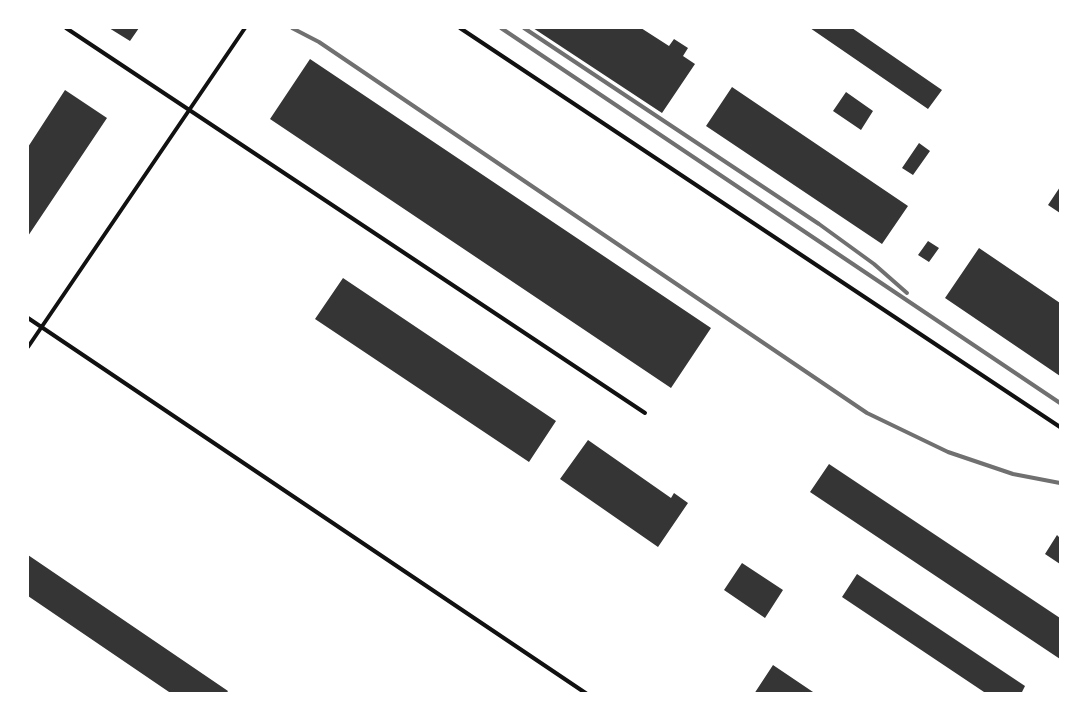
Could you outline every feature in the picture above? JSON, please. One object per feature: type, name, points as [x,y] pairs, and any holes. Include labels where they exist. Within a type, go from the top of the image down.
[{"type":"lane","points":[[66,28],[645,413]]},
{"type":"lane","points":[[28,348],[245,28]]},
{"type":"lane","points":[[460,28],[1060,427]]},
{"type":"lane","points":[[28,318],[586,694]]},
{"type":"building","points":[[109,28],[139,28],[130,41]]},
{"type":"building","points":[[533,28],[641,28],[669,46],[674,39],[688,48],[683,56],[695,64],[662,113]]},
{"type":"building","points":[[810,28],[852,28],[942,90],[928,109]]},
{"type":"building","points":[[310,59],[711,328],[671,388],[270,119]]},
{"type":"building","points":[[732,87],[908,206],[882,244],[706,126]]},
{"type":"building","points":[[65,90],[107,118],[28,236],[28,147]]},
{"type":"building","points":[[846,92],[873,111],[861,130],[833,111]]},
{"type":"building","points":[[919,143],[930,151],[913,175],[902,168]]},
{"type":"building","points":[[1060,187],[1060,213],[1048,205]]},
{"type":"building","points":[[928,241],[939,248],[929,262],[918,255]]},
{"type":"building","points":[[979,248],[1060,303],[1060,376],[945,298]]},
{"type":"building","points":[[343,278],[556,421],[529,462],[315,319]]},
{"type":"building","points":[[588,440],[671,498],[674,493],[688,503],[658,547],[560,479]]},
{"type":"building","points":[[829,464],[1060,618],[1060,659],[810,492]]},
{"type":"building","points":[[1057,535],[1060,538],[1060,564],[1045,554]]},
{"type":"building","points":[[28,555],[228,691],[226,694],[172,694],[28,596]]},
{"type":"building","points":[[742,563],[783,590],[765,618],[724,590]]},
{"type":"building","points":[[857,574],[1025,686],[1021,694],[987,694],[842,597]]},
{"type":"building","points":[[773,665],[816,694],[754,694]]},
{"type":"railway","points":[[292,28],[319,42],[867,413],[948,452],[1013,474],[1060,483]]},
{"type":"railway","points":[[501,28],[1060,403]]},
{"type":"railway","points":[[524,28],[819,224],[874,264],[907,293]]}]
